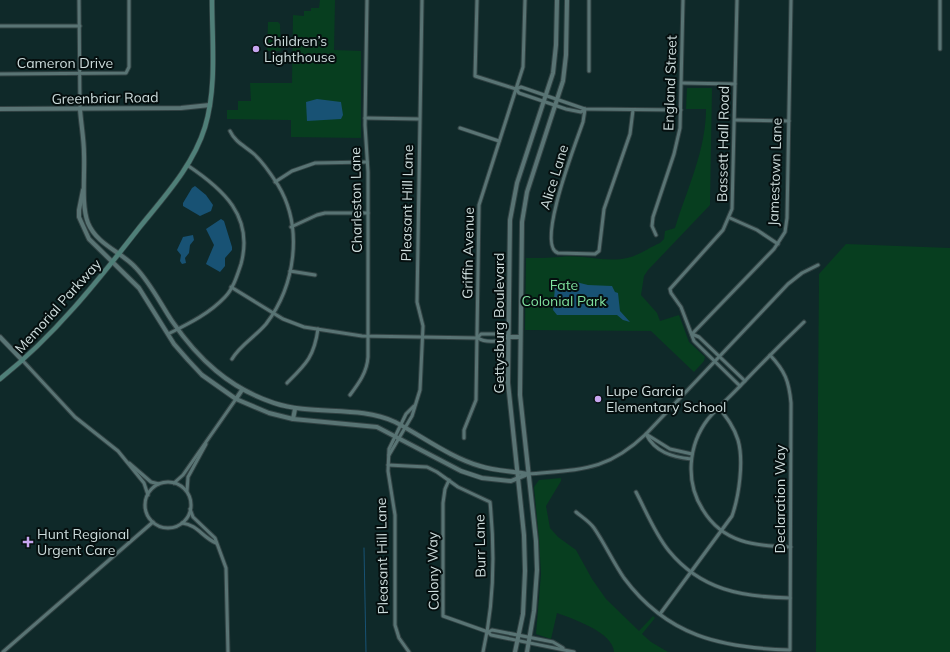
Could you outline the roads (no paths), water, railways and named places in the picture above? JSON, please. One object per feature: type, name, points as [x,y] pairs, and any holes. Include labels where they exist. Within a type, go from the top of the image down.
[{"type":"main road","name":"Memorial Parkway","points":[[0,379],[23,362],[57,327],[112,262],[187,165],[196,150],[205,127],[210,105],[212,0]]},
{"type":"street","points":[[79,0],[81,74],[80,109],[84,144],[85,214],[88,224],[97,237],[119,253],[144,277],[178,329],[203,361],[242,390],[265,400],[295,409],[369,414],[390,419],[476,465],[492,469],[528,474]]},
{"type":"street","name":"Cameron Drive","points":[[0,74],[124,74],[128,70],[130,0]]},
{"type":"street","name":"Charleston Lane","points":[[350,395],[363,377],[367,366],[367,0]]},
{"type":"street","name":"Pleasant Hill Lane","points":[[389,455],[401,438],[412,416],[420,390],[423,326],[417,302],[422,0]]},
{"type":"street","points":[[477,0],[475,76],[516,89],[519,93],[575,112],[581,112],[585,109]]},
{"type":"street","name":"Griffin Avenue","points":[[464,438],[464,430],[476,400],[479,205],[523,67],[525,0]]},
{"type":"street","name":"Gettysburg Boulevard","points":[[515,652],[524,603],[525,566],[508,383],[510,228],[512,204],[517,183],[547,96],[554,67],[557,0]]},
{"type":"street","name":"Gettysburg Boulevard","points":[[527,652],[535,604],[537,570],[536,541],[520,395],[521,235],[523,210],[529,185],[563,81],[566,61],[567,0]]},
{"type":"street","points":[[588,71],[589,0]]},
{"type":"street","name":"England Street","points":[[656,235],[652,226],[653,217],[678,143],[682,83],[683,0]]},
{"type":"street","name":"Bassett Hall Road","points":[[692,334],[684,318],[681,307],[671,293],[670,289],[723,230],[730,218],[734,202],[734,120],[737,0]]},
{"type":"street","name":"Jamestown Lane","points":[[692,334],[778,244],[785,232],[788,218],[791,0]]},
{"type":"street","points":[[940,0],[940,49]]},
{"type":"street","points":[[0,26],[80,26]]},
{"type":"street","points":[[682,83],[735,84]]},
{"type":"street","points":[[516,89],[521,87],[585,109],[681,110]]},
{"type":"street","name":"Greenbriar Road","points":[[0,109],[182,108],[210,105]]},
{"type":"street","name":"Alice Lane","points":[[585,109],[583,122],[555,206],[551,247],[558,253],[595,254],[598,252],[604,210],[630,134],[633,110]]},
{"type":"street","points":[[366,118],[420,118]]},
{"type":"street","points":[[734,120],[789,121]]},
{"type":"street","points":[[460,128],[499,141]]},
{"type":"street","points":[[230,131],[234,139],[255,155],[275,182],[286,202],[293,244],[290,271],[286,287],[273,313],[265,325],[237,350],[232,359]]},
{"type":"street","points":[[275,182],[292,171],[315,163],[367,162]]},
{"type":"street","points":[[168,334],[212,308],[225,297],[238,274],[244,244],[240,221],[233,205],[226,196],[207,179],[187,165]]},
{"type":"street","points":[[85,185],[79,210],[81,225],[89,239],[139,288],[168,334],[188,360],[202,375],[236,399],[269,413],[293,419],[372,425],[395,434],[471,475],[499,481],[511,481],[528,474],[585,468],[601,464],[627,451],[646,434],[788,284],[802,273],[818,265]]},
{"type":"street","points":[[291,227],[321,214],[368,212]]},
{"type":"street","points":[[730,218],[757,230],[778,244]]},
{"type":"street","points":[[290,271],[316,275]]},
{"type":"street","points":[[232,287],[273,313],[296,325],[318,329],[368,336],[478,338],[482,340],[503,340],[508,337],[520,337]]},
{"type":"street","points":[[791,547],[752,544],[732,537],[707,517],[697,498],[691,476],[691,459],[701,429],[744,381],[804,322]]},
{"type":"street","points":[[287,383],[311,356],[315,349],[318,329]]},
{"type":"street","points":[[478,338],[481,334],[503,334],[508,337]]},
{"type":"street","points":[[692,334],[699,337],[744,381]]},
{"type":"street","points":[[692,334],[694,341],[740,386]]},
{"type":"street","points":[[0,337],[75,417],[118,451],[144,483],[148,495]]},
{"type":"street","name":"Declaration Way","points":[[660,614],[687,631],[720,643],[754,649],[790,650],[790,384],[782,367],[770,354]]},
{"type":"street","points":[[174,483],[183,475],[242,390]]},
{"type":"street","name":"Pleasant Hill Lane","points":[[409,652],[399,638],[395,625],[395,515],[388,465],[390,443],[406,414],[415,405]]},
{"type":"street","points":[[576,512],[594,527],[624,578],[642,599],[660,614],[692,573],[732,516],[738,499],[738,440],[731,423],[719,408]]},
{"type":"street","points":[[293,419],[295,409]]},
{"type":"street","points":[[646,434],[670,448],[692,454]]},
{"type":"street","points":[[646,434],[650,442],[661,451],[677,457],[691,459]]},
{"type":"street","points":[[187,492],[188,477],[208,439]]},
{"type":"street","points":[[127,462],[151,482],[159,484],[174,483],[181,486],[187,492],[190,499],[190,509],[187,518],[182,523],[168,528],[160,527],[153,522],[146,510],[148,495],[153,487],[159,484]]},
{"type":"street","name":"Burr Lane","points":[[388,465],[427,467],[464,490],[490,502],[492,590],[488,632],[484,652]]},
{"type":"street","name":"Colony Way","points":[[449,480],[444,498],[443,616],[488,632],[491,635],[518,642],[574,652]]},
{"type":"street","points":[[636,492],[668,550],[692,573],[717,588],[740,594],[766,598],[790,598]]},
{"type":"street","points":[[190,509],[193,517],[213,536],[226,568],[228,577],[228,652]]},
{"type":"street","points":[[3,652],[153,522]]},
{"type":"street","points":[[182,523],[196,527],[209,540],[216,543]]},
{"type":"street","name":"Colony Way","points":[[488,632],[492,630],[553,642],[563,649]]},
{"type":"water","points":[[317,99],[341,102],[343,115],[341,119],[307,121],[306,102]]},
{"type":"water","points":[[195,186],[206,195],[213,205],[211,211],[200,216],[183,206],[183,203],[192,188]]},
{"type":"water","points":[[221,219],[224,221],[232,250],[225,258],[225,266],[220,272],[206,264],[214,245],[206,229]]},
{"type":"water","points":[[193,235],[194,240],[190,245],[189,253],[185,258],[186,263],[182,264],[180,261],[181,255],[177,250],[183,237]]},
{"type":"water","points":[[576,282],[588,285],[612,286],[615,292],[618,293],[620,311],[630,322],[623,320],[617,315],[557,315],[553,310],[555,287]]},
{"type":"waterway","points":[[364,548],[366,652]]},
{"type":"place","name":"Children’s Lighthouse","points":[[256,49]]},
{"type":"place","name":"Lupe Garcia Elementary School","points":[[598,399]]},
{"type":"place","name":"Hunt Regional Urgent Care","points":[[28,542]]},
{"type":"park label","name":"Fate Colonial Park","points":[[564,294]]}]
